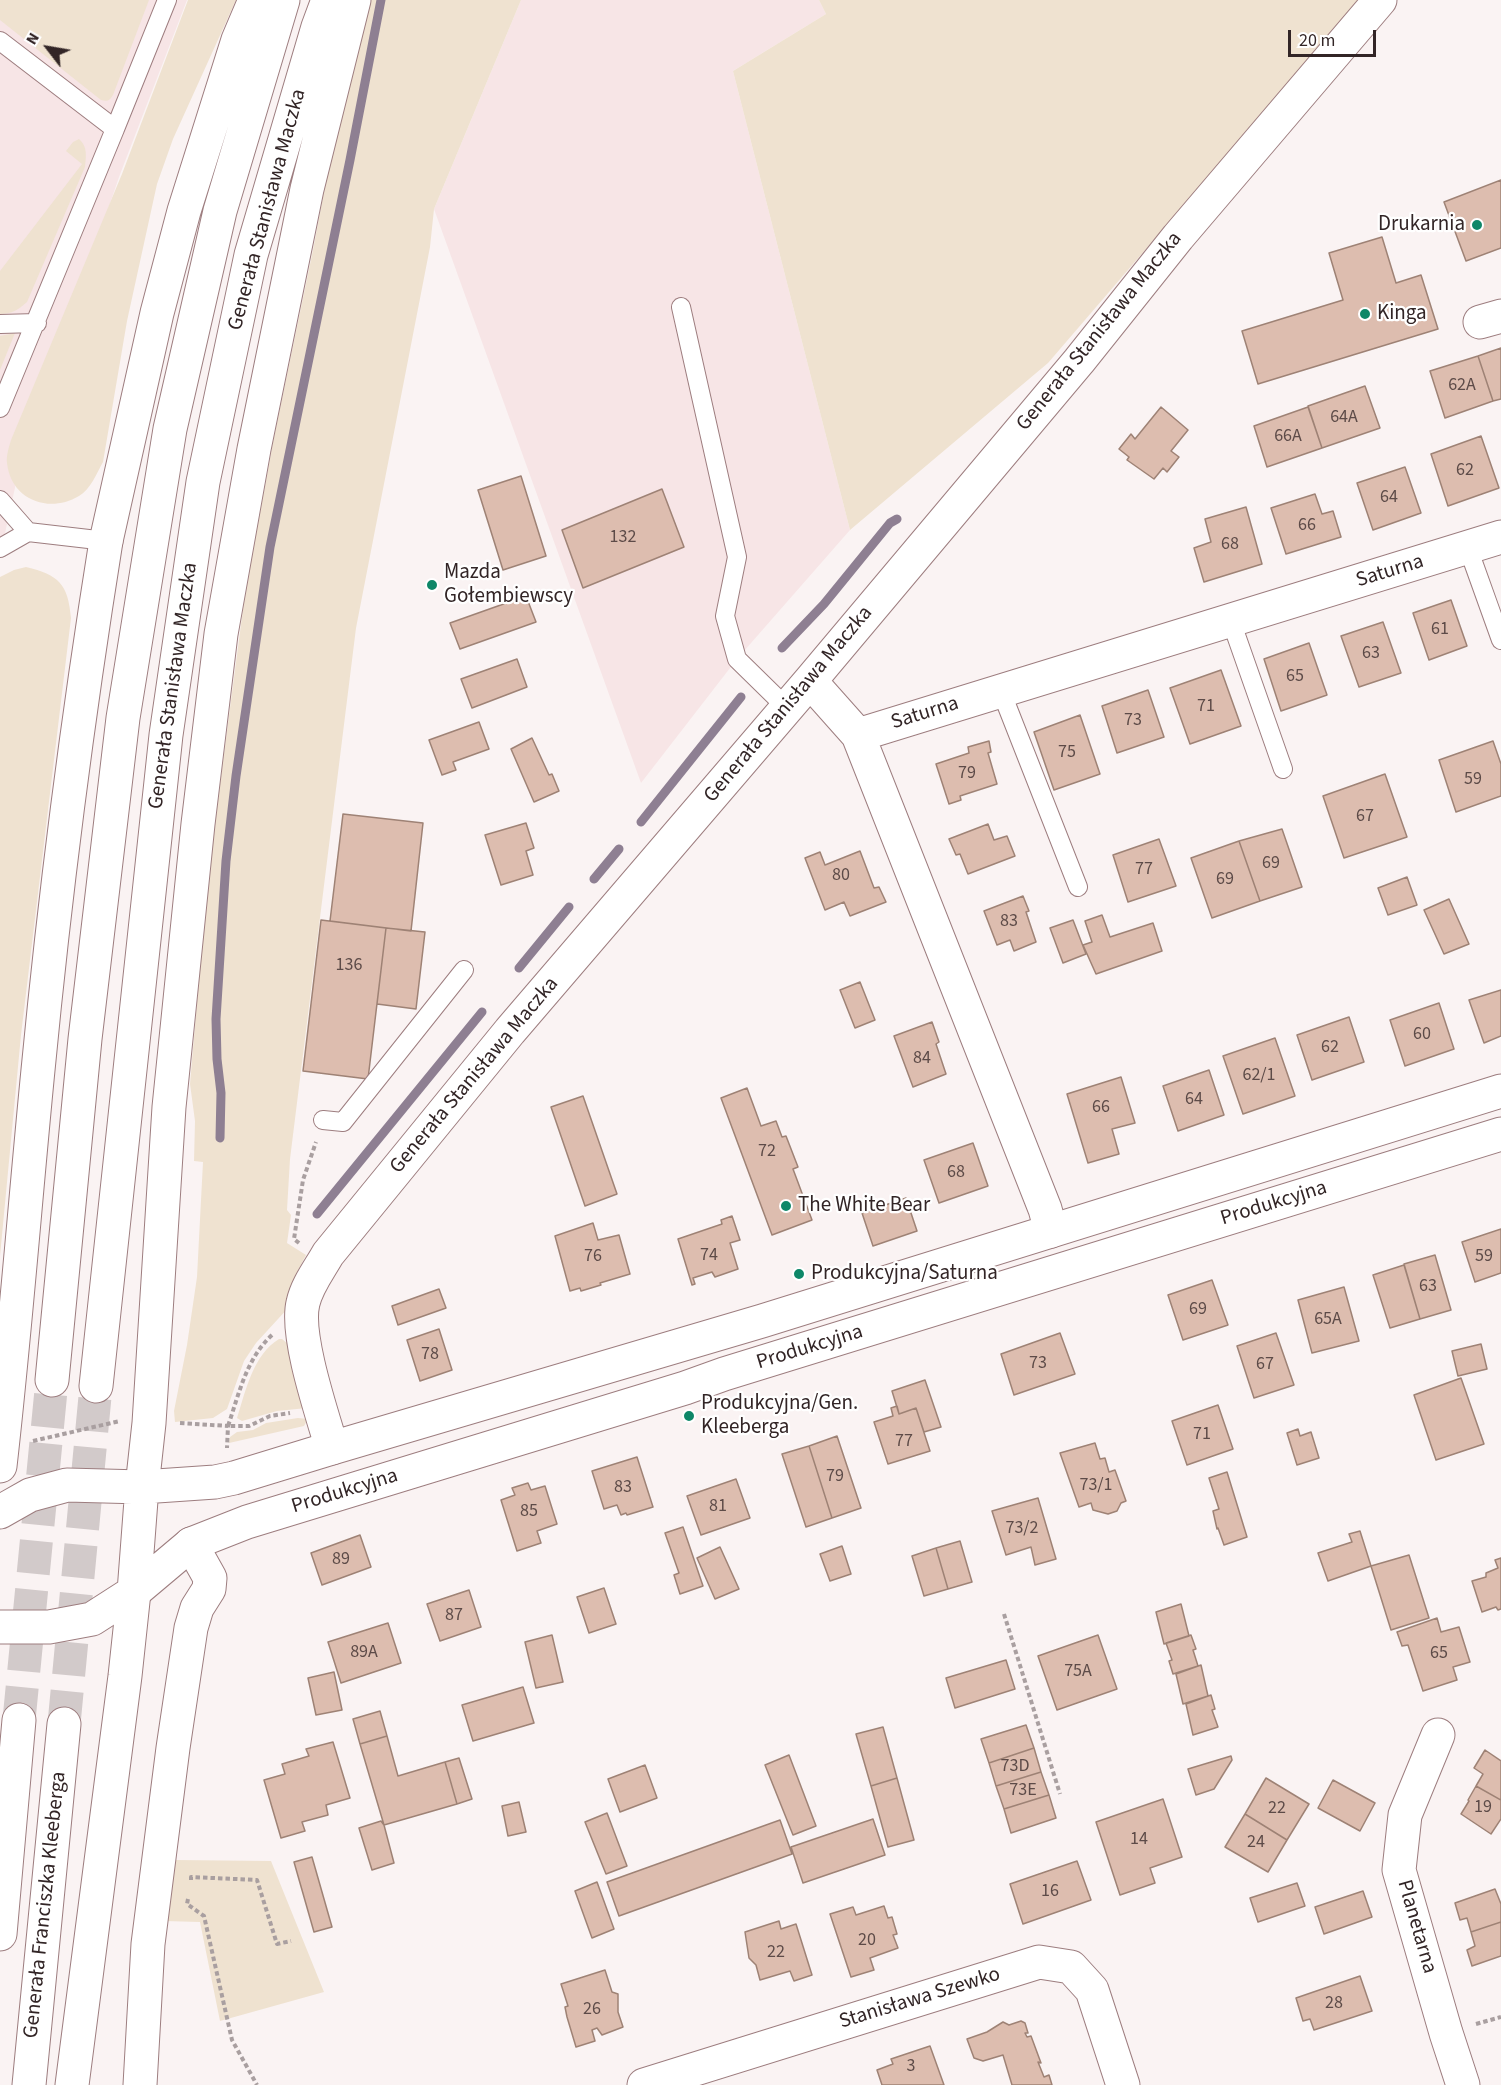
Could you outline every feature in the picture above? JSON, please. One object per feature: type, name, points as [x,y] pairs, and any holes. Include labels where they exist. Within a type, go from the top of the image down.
[{"type":"main road","points":[[1,1455],[38,1068],[60,870],[90,637],[106,541],[157,313],[184,211],[238,40],[255,0]]},
{"type":"main road","name":"Generała Stanisława Maczka","points":[[52,1380],[85,1040],[121,730],[170,429],[220,211],[283,0]]},
{"type":"main road","name":"Generała Stanisława Maczka","points":[[96,1386],[166,735],[203,482],[251,255],[328,0]]},
{"type":"main road","points":[[72,2085],[125,1676],[142,1487],[160,1422],[169,1107],[198,825],[221,634],[254,450],[307,189],[354,0]]},
{"type":"main road","name":"Generała Stanisława Maczka","points":[[328,1436],[307,1358],[301,1309],[307,1291],[325,1260],[510,1031],[810,681],[1079,361],[1179,237],[1380,0]]},
{"type":"main road","name":"Saturna","points":[[858,735],[1501,537]]},
{"type":"main road","points":[[810,681],[858,735],[1045,1209],[1051,1231]]},
{"type":"main road","name":"Produkcyjna","points":[[0,1512],[30,1495],[67,1485],[142,1487],[215,1482],[234,1478],[328,1436],[762,1321],[1501,1092]]},
{"type":"main road","name":"Produkcyjna","points":[[0,1627],[50,1627],[92,1619],[134,1592],[192,1544],[248,1522],[1501,1134]]},
{"type":"main road","points":[[762,1321],[773,1359]]},
{"type":"main road","points":[[140,2085],[148,1944],[173,1748],[191,1628],[198,1608],[209,1589],[210,1578],[192,1544]]},
{"type":"main road","name":"Generała Franciszka Kleeberga","points":[[0,1934],[20,1720]]},
{"type":"main road","name":"Generała Franciszka Kleeberga","points":[[29,2085],[64,1724]]},
{"type":"main road","name":"Planetarna","points":[[1438,1735],[1405,1815],[1399,1870],[1463,2085]]},
{"type":"main road","name":"Stanisława Szewko","points":[[644,2085],[1039,1962],[1071,1967],[1092,1990],[1123,2085]]},
{"type":"lane","points":[[0,408],[37,323],[166,0]]},
{"type":"lane","points":[[0,41],[115,129]]},
{"type":"lane","points":[[681,308],[737,556],[725,616],[737,659],[787,708]]},
{"type":"lane","points":[[0,324],[37,323]]},
{"type":"lane","points":[[0,500],[28,532]]},
{"type":"lane","points":[[0,548],[28,532],[106,541]]},
{"type":"lane","points":[[1468,548],[1501,640]]},
{"type":"lane","points":[[1231,621],[1283,769]]},
{"type":"lane","points":[[1001,691],[1078,887]]},
{"type":"lane","points":[[323,1120],[343,1122],[465,970]]},
{"type":"path","points":[[313,1150],[303,1180],[294,1239],[325,1260]]},
{"type":"path","points":[[227,1449],[228,1426],[247,1369],[264,1342],[301,1309]]},
{"type":"path","points":[[1,1455],[19,1444],[130,1418],[194,1425],[249,1426],[270,1416],[295,1413],[308,1415],[328,1436]]},
{"type":"path","points":[[1004,1614],[1060,1794]]},
{"type":"path","points":[[190,1886],[191,1877],[257,1880],[277,1944],[291,1941]]},
{"type":"path","points":[[189,1895],[188,1904],[204,1916],[232,2040],[257,2085]]},
{"type":"shaded area","points":[[0,0],[187,0],[119,177],[18,474],[0,556]]},
{"type":"shaded area","points":[[0,0],[149,0],[113,95],[105,101],[0,20]]},
{"type":"shaded area","points":[[188,0],[236,0],[173,139],[157,184],[127,321],[103,462],[90,486],[79,496],[56,504],[33,500],[16,486],[10,476],[7,460],[11,440],[122,174]]},
{"type":"shaded area","points":[[366,0],[521,0],[434,209],[430,247],[356,628],[290,1159],[287,1210],[291,1215],[287,1243],[306,1255],[295,1276],[289,1307],[256,1343],[244,1361],[227,1409],[213,1418],[175,1422],[174,1411],[197,1277],[203,1162],[194,1161],[195,1121],[190,1084],[207,883],[245,594],[341,101]]},
{"type":"shaded area","points":[[521,0],[819,0],[826,14],[733,71],[850,530],[737,659],[641,783],[434,209]]},
{"type":"shaded area","points":[[819,0],[1360,0],[1048,363],[850,530],[733,71],[826,14]]},
{"type":"shaded area","points":[[79,139],[85,148],[85,167],[27,302],[15,311],[0,314],[0,271],[82,164],[66,151],[73,142]]},
{"type":"shaded area","points":[[15,333],[0,370],[0,336]]},
{"type":"shaded area","points":[[26,567],[47,574],[60,583],[70,606],[71,618],[21,1035],[0,1256],[0,577]]},
{"type":"shaded area","points":[[279,1339],[293,1348],[307,1408],[277,1411],[242,1421],[237,1418],[247,1385],[263,1354]]},
{"type":"shaded area","points":[[298,1418],[308,1419],[304,1426],[229,1443],[230,1437],[237,1432],[253,1430],[266,1423]]},
{"type":"shaded area","points":[[175,1860],[271,1861],[324,1992],[220,2021],[200,1922],[164,1921]]},
{"type":"building","name":"Drukarnia","points":[[1501,180],[1501,248],[1466,261],[1444,202]]},
{"type":"building","name":"Kinga","points":[[1382,237],[1396,283],[1421,275],[1438,329],[1258,384],[1242,331],[1343,300],[1329,253]]},
{"type":"building","points":[[1501,348],[1501,399],[1493,401],[1478,356]]},
{"type":"building","points":[[1478,356],[1493,401],[1445,418],[1430,371]]},
{"type":"building","points":[[1365,386],[1380,428],[1322,448],[1308,406]]},
{"type":"building","points":[[1161,407],[1188,430],[1171,451],[1179,457],[1167,472],[1163,468],[1154,479],[1127,460],[1129,457],[1119,449],[1131,434],[1135,439]]},
{"type":"building","points":[[1308,407],[1322,448],[1267,467],[1254,426]]},
{"type":"building","points":[[1481,436],[1499,488],[1448,506],[1431,454]]},
{"type":"building","points":[[1405,467],[1421,513],[1373,530],[1357,483]]},
{"type":"building","points":[[521,476],[546,556],[503,570],[478,490]]},
{"type":"building","points":[[662,489],[684,547],[583,588],[562,530]]},
{"type":"building","points":[[1315,494],[1322,514],[1333,511],[1341,537],[1286,554],[1271,508]]},
{"type":"building","points":[[1246,507],[1262,564],[1204,582],[1194,548],[1211,542],[1205,519]]},
{"type":"building","points":[[526,596],[536,622],[460,649],[450,623]]},
{"type":"building","points":[[1451,600],[1467,646],[1429,660],[1413,613]]},
{"type":"building","points":[[1383,622],[1401,673],[1359,687],[1341,636]]},
{"type":"building","points":[[1309,643],[1327,695],[1281,711],[1264,659]]},
{"type":"building","points":[[517,659],[527,687],[472,708],[461,679]]},
{"type":"building","points":[[1221,670],[1241,726],[1190,744],[1170,688]]},
{"type":"building","points":[[1148,690],[1164,737],[1117,753],[1102,706]]},
{"type":"building","points":[[1080,715],[1100,774],[1054,790],[1034,732]]},
{"type":"building","points":[[479,722],[489,749],[453,762],[456,770],[442,775],[429,740]]},
{"type":"building","points":[[532,738],[559,791],[534,802],[511,749]]},
{"type":"building","points":[[989,741],[991,752],[988,753],[997,784],[960,796],[961,800],[949,804],[936,764],[969,753],[968,747]]},
{"type":"building","points":[[1493,741],[1501,764],[1501,796],[1456,812],[1439,760]]},
{"type":"building","points":[[1385,774],[1407,837],[1344,858],[1323,796]]},
{"type":"building","points":[[343,814],[423,823],[411,931],[330,921]]},
{"type":"building","points":[[526,823],[534,848],[526,851],[533,875],[501,885],[485,835]]},
{"type":"building","points":[[988,824],[994,840],[1007,836],[1015,856],[968,874],[960,854],[956,855],[949,839]]},
{"type":"building","points":[[1282,829],[1302,887],[1260,901],[1239,841]]},
{"type":"building","points":[[1159,839],[1176,886],[1128,902],[1113,855]]},
{"type":"building","points":[[1239,841],[1260,901],[1212,918],[1191,858]]},
{"type":"building","points":[[860,851],[874,888],[879,887],[886,902],[850,916],[844,902],[825,910],[805,858],[820,852],[825,865]]},
{"type":"building","points":[[1407,877],[1417,905],[1388,915],[1378,888]]},
{"type":"building","points":[[1023,896],[1036,942],[1014,951],[1010,940],[997,945],[984,911]]},
{"type":"building","points":[[1449,899],[1469,944],[1444,954],[1424,910]]},
{"type":"building","points":[[1102,915],[1110,937],[1153,923],[1162,951],[1096,974],[1083,945],[1092,942],[1085,921]]},
{"type":"building","points":[[321,920],[386,928],[368,1079],[303,1071]]},
{"type":"building","points":[[1073,920],[1086,954],[1063,963],[1050,928]]},
{"type":"building","points":[[386,928],[425,932],[416,1009],[377,1004]]},
{"type":"building","points":[[860,982],[875,1020],[855,1028],[840,990]]},
{"type":"building","points":[[1501,990],[1501,1036],[1484,1043],[1469,1000]]},
{"type":"building","points":[[1439,1003],[1454,1049],[1405,1066],[1390,1020]]},
{"type":"building","points":[[1349,1017],[1364,1062],[1312,1080],[1297,1035]]},
{"type":"building","points":[[932,1022],[939,1042],[936,1044],[946,1074],[913,1087],[894,1036]]},
{"type":"building","points":[[1275,1038],[1295,1096],[1243,1114],[1223,1056]]},
{"type":"building","points":[[1209,1070],[1224,1115],[1178,1131],[1163,1086]]},
{"type":"building","points":[[1121,1077],[1135,1123],[1112,1129],[1119,1154],[1088,1163],[1067,1094]]},
{"type":"building","points":[[747,1088],[761,1126],[776,1121],[782,1137],[786,1136],[798,1167],[793,1169],[812,1220],[772,1235],[721,1098]]},
{"type":"building","points":[[583,1096],[617,1194],[585,1206],[551,1107]]},
{"type":"building","points":[[973,1143],[988,1186],[939,1203],[924,1160]]},
{"type":"building","points":[[906,1198],[917,1231],[873,1246],[862,1213]]},
{"type":"building","points":[[732,1216],[740,1240],[730,1243],[738,1269],[715,1277],[712,1272],[693,1278],[695,1284],[692,1285],[678,1239],[722,1224],[721,1220]]},
{"type":"building","points":[[593,1223],[598,1240],[619,1235],[630,1274],[581,1291],[580,1288],[570,1291],[555,1236]]},
{"type":"building","points":[[1501,1229],[1501,1273],[1475,1282],[1462,1242]]},
{"type":"building","points":[[1435,1255],[1451,1310],[1420,1319],[1404,1264]]},
{"type":"building","points":[[1404,1265],[1420,1319],[1390,1328],[1373,1275]]},
{"type":"building","points":[[1212,1280],[1228,1325],[1183,1340],[1168,1295]]},
{"type":"building","points":[[1344,1287],[1359,1341],[1312,1353],[1298,1300]]},
{"type":"building","points":[[439,1289],[446,1308],[398,1325],[392,1306]]},
{"type":"building","points":[[439,1329],[452,1370],[420,1381],[407,1340]]},
{"type":"building","points":[[1060,1333],[1075,1374],[1014,1395],[1001,1354]]},
{"type":"building","points":[[1276,1333],[1294,1385],[1254,1398],[1237,1346]]},
{"type":"building","points":[[1481,1344],[1487,1369],[1458,1376],[1452,1351]]},
{"type":"building","points":[[1461,1378],[1484,1444],[1436,1460],[1414,1395]]},
{"type":"building","points":[[925,1380],[941,1427],[924,1432],[916,1408],[899,1414],[892,1391]]},
{"type":"building","points":[[1218,1405],[1233,1449],[1187,1465],[1172,1421]]},
{"type":"building","points":[[897,1406],[899,1414],[916,1408],[930,1451],[888,1464],[874,1422],[893,1416],[891,1408]]},
{"type":"building","points":[[1298,1429],[1300,1436],[1311,1432],[1319,1458],[1297,1465],[1287,1433]]},
{"type":"building","points":[[837,1436],[861,1508],[832,1518],[809,1446]]},
{"type":"building","points":[[1095,1443],[1100,1459],[1105,1458],[1109,1472],[1115,1470],[1126,1501],[1121,1503],[1117,1511],[1108,1514],[1093,1510],[1091,1503],[1079,1507],[1060,1453]]},
{"type":"building","points":[[809,1446],[832,1518],[806,1527],[782,1454]]},
{"type":"building","points":[[637,1457],[653,1507],[627,1515],[626,1513],[621,1515],[617,1505],[604,1509],[592,1471]]},
{"type":"building","points":[[1227,1472],[1247,1537],[1224,1545],[1217,1529],[1213,1511],[1219,1509],[1209,1478]]},
{"type":"building","points":[[736,1479],[750,1518],[701,1535],[687,1496]]},
{"type":"building","points":[[528,1483],[531,1490],[545,1486],[557,1524],[537,1531],[541,1543],[517,1551],[501,1500],[515,1495],[512,1488]]},
{"type":"building","points":[[1038,1498],[1056,1559],[1035,1565],[1031,1547],[1006,1555],[992,1511]]},
{"type":"building","points":[[683,1527],[703,1586],[680,1594],[674,1575],[679,1573],[665,1533]]},
{"type":"building","points":[[1360,1531],[1371,1566],[1328,1581],[1318,1553],[1352,1542],[1349,1534]]},
{"type":"building","points":[[360,1535],[371,1567],[322,1585],[311,1553]]},
{"type":"building","points":[[960,1541],[972,1582],[948,1589],[936,1548]]},
{"type":"building","points":[[842,1546],[851,1574],[830,1581],[820,1554]]},
{"type":"building","points":[[720,1547],[739,1589],[715,1599],[697,1558]]},
{"type":"building","points":[[936,1548],[948,1589],[924,1596],[912,1556]]},
{"type":"building","points":[[1409,1555],[1429,1618],[1391,1630],[1371,1566]]},
{"type":"building","points":[[1501,1558],[1501,1609],[1498,1610],[1496,1607],[1482,1612],[1472,1581],[1486,1577],[1486,1573],[1498,1568],[1495,1560]]},
{"type":"building","points":[[604,1588],[616,1624],[589,1633],[577,1597]]},
{"type":"building","points":[[469,1590],[481,1627],[440,1641],[427,1604]]},
{"type":"building","points":[[1181,1604],[1189,1636],[1164,1644],[1156,1612]]},
{"type":"building","points":[[1437,1618],[1441,1632],[1459,1627],[1470,1662],[1453,1667],[1457,1680],[1423,1691],[1408,1645],[1402,1646],[1397,1632]]},
{"type":"building","points":[[388,1623],[401,1663],[341,1683],[328,1642]]},
{"type":"building","points":[[552,1635],[563,1682],[536,1688],[525,1642]]},
{"type":"building","points":[[1098,1635],[1117,1689],[1057,1710],[1038,1656]]},
{"type":"building","points":[[1191,1635],[1198,1666],[1173,1674],[1169,1661],[1172,1660],[1166,1643]]},
{"type":"building","points":[[1006,1660],[1015,1689],[955,1708],[946,1678]]},
{"type":"building","points":[[1201,1665],[1208,1696],[1183,1704],[1176,1674]]},
{"type":"building","points":[[334,1672],[342,1710],[316,1715],[308,1678]]},
{"type":"building","points":[[523,1687],[534,1723],[473,1741],[462,1705]]},
{"type":"building","points":[[1211,1695],[1215,1709],[1212,1710],[1218,1727],[1193,1735],[1186,1704]]},
{"type":"building","points":[[380,1711],[387,1736],[360,1744],[353,1719]]},
{"type":"building","points":[[1026,1725],[1034,1748],[989,1763],[981,1739]]},
{"type":"building","points":[[883,1727],[897,1778],[871,1786],[856,1734]]},
{"type":"building","points":[[387,1736],[398,1776],[445,1762],[457,1804],[384,1825],[360,1744]]},
{"type":"building","points":[[333,1742],[350,1798],[326,1805],[328,1815],[302,1822],[305,1831],[281,1838],[264,1780],[285,1774],[282,1764],[309,1756],[306,1749]]},
{"type":"building","points":[[1034,1748],[1041,1772],[996,1786],[989,1763]]},
{"type":"building","points":[[1485,1750],[1501,1761],[1501,1800],[1476,1786],[1483,1774],[1474,1768]]},
{"type":"building","points":[[789,1755],[816,1826],[793,1835],[765,1765]]},
{"type":"building","points":[[1231,1756],[1232,1760],[1214,1789],[1196,1795],[1188,1769]]},
{"type":"building","points":[[459,1758],[472,1799],[457,1804],[445,1762]]},
{"type":"building","points":[[645,1765],[657,1798],[620,1812],[608,1779]]},
{"type":"building","points":[[1041,1772],[1049,1795],[1004,1809],[996,1786]]},
{"type":"building","points":[[897,1778],[914,1840],[888,1847],[871,1786]]},
{"type":"building","points":[[1266,1778],[1309,1804],[1287,1840],[1245,1814]]},
{"type":"building","points":[[1333,1780],[1375,1803],[1360,1831],[1318,1808]]},
{"type":"building","points":[[1476,1786],[1501,1800],[1501,1819],[1491,1834],[1461,1814]]},
{"type":"building","points":[[1049,1795],[1056,1818],[1011,1833],[1004,1809]]},
{"type":"building","points":[[1163,1799],[1182,1857],[1150,1868],[1155,1883],[1120,1895],[1096,1822]]},
{"type":"building","points":[[519,1802],[526,1832],[508,1836],[502,1806]]},
{"type":"building","points":[[607,1813],[627,1866],[606,1874],[585,1822]]},
{"type":"building","points":[[1245,1814],[1287,1840],[1268,1872],[1225,1847]]},
{"type":"building","points":[[873,1819],[885,1855],[803,1883],[791,1847]]},
{"type":"building","points":[[780,1820],[792,1854],[619,1916],[607,1882]]},
{"type":"building","points":[[381,1821],[394,1863],[372,1870],[359,1828]]},
{"type":"building","points":[[312,1857],[332,1927],[314,1932],[294,1862]]},
{"type":"building","points":[[1077,1861],[1091,1900],[1023,1924],[1010,1884]]},
{"type":"building","points":[[597,1882],[614,1929],[592,1938],[575,1891]]},
{"type":"building","points":[[1297,1883],[1305,1906],[1258,1922],[1250,1898]]},
{"type":"building","points":[[1495,1889],[1501,1904],[1501,1922],[1471,1932],[1467,1918],[1460,1920],[1455,1903]]},
{"type":"building","points":[[1363,1891],[1372,1917],[1324,1934],[1315,1907]]},
{"type":"building","points":[[884,1906],[888,1918],[892,1917],[897,1934],[893,1935],[898,1948],[870,1958],[874,1970],[851,1977],[830,1914],[853,1907],[856,1915]]},
{"type":"building","points":[[779,1921],[781,1929],[796,1924],[812,1975],[794,1981],[790,1971],[760,1980],[756,1965],[749,1958],[745,1932]]},
{"type":"building","points":[[1501,1922],[1501,1956],[1472,1966],[1467,1950],[1475,1946],[1471,1932]]},
{"type":"building","points":[[605,1970],[612,1992],[618,1994],[618,2012],[623,2027],[602,2035],[597,2028],[592,2030],[595,2041],[576,2047],[567,2017],[565,2007],[568,2006],[561,1984]]},
{"type":"building","points":[[1360,1976],[1372,2011],[1314,2030],[1310,2019],[1303,2021],[1296,1998]]},
{"type":"building","points":[[1021,2021],[1025,2023],[1027,2037],[1031,2036],[1044,2077],[1049,2075],[1052,2085],[1012,2085],[1003,2055],[983,2061],[974,2058],[967,2039],[987,2032],[1003,2022],[1009,2025]]},
{"type":"building","points":[[930,2046],[944,2085],[882,2085],[877,2070],[893,2064],[891,2059]]},
{"type":"waterway","points":[[220,1138],[221,1093],[216,1019],[226,861],[236,776],[270,547],[381,0]]},
{"type":"waterway","points":[[782,648],[824,604],[890,523],[897,519]]},
{"type":"waterway","points":[[641,822],[741,697]]},
{"type":"waterway","points":[[594,879],[619,849]]},
{"type":"waterway","points":[[519,968],[569,907]]},
{"type":"waterway","points":[[317,1214],[482,1012]]},
{"type":"tunnel","points":[[19,1720],[52,1380]]},
{"type":"tunnel","points":[[64,1724],[96,1386]]},
{"type":"place","name":"Drukarnia","points":[[1477,225]]},
{"type":"place","name":"Kinga","points":[[1365,314]]},
{"type":"place","name":"Mazda Gołembiewscy","points":[[432,585]]},
{"type":"place","name":"The White Bear","points":[[786,1206]]},
{"type":"place","name":"Produkcyjna/Saturna","points":[[799,1274]]},
{"type":"place","name":"Produkcyjna/Gen. Kleeberga","points":[[689,1416]]}]
